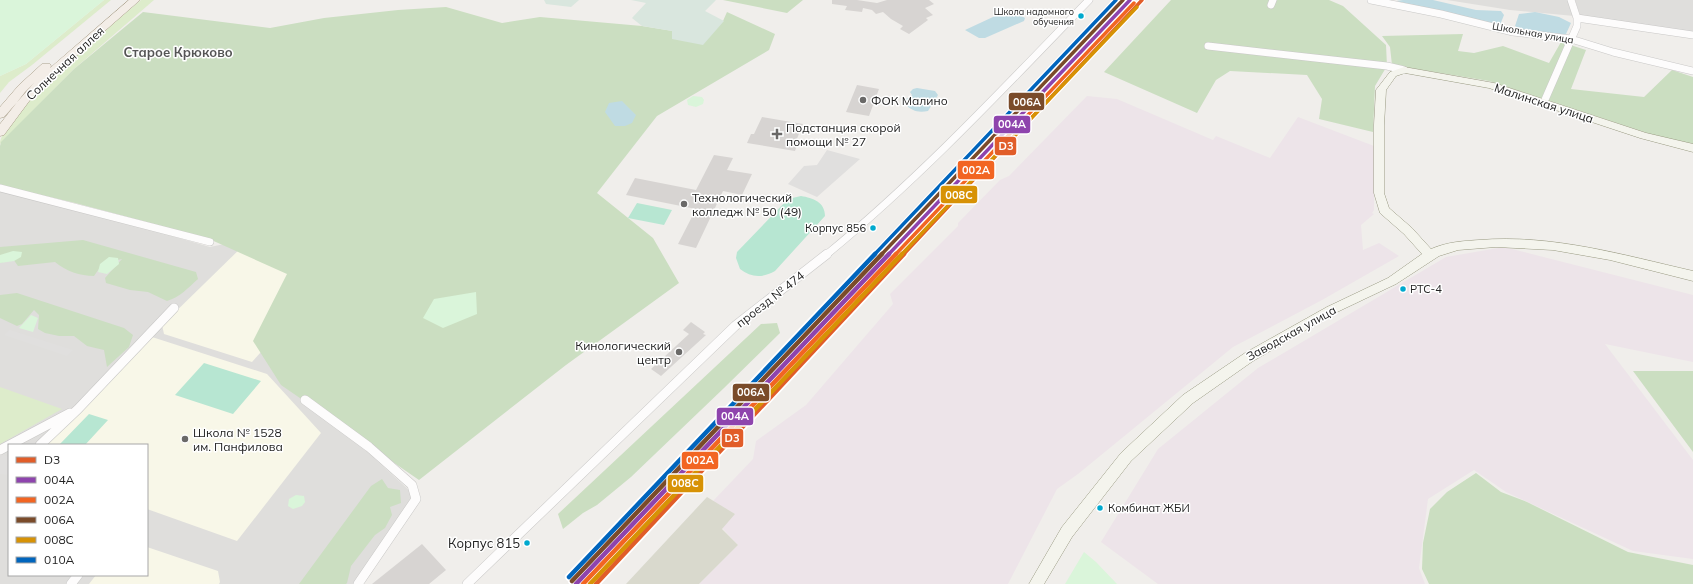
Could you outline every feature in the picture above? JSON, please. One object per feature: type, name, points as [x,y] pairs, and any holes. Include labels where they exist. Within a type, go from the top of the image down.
[{"type":"main road","name":"Солнечная аллея","points":[[0,114],[23,87],[123,0]]},
{"type":"main road","name":"Солнечная аллея","points":[[0,132],[29,94],[46,77],[135,0]]},
{"type":"street","name":"проезд № 474","points":[[467,584],[739,322],[788,286],[866,222],[986,107],[1089,0]]},
{"type":"street","name":"Школьная улица","points":[[1371,0],[1441,14],[1513,32],[1571,39],[1613,52],[1693,71]]},
{"type":"street","points":[[1544,102],[1577,26],[1577,18],[1571,0]]},
{"type":"street","points":[[1577,18],[1693,35]]},
{"type":"street","points":[[1208,46],[1387,66],[1404,70]]},
{"type":"street","name":"Малинская улица","points":[[1430,255],[1408,231],[1384,210],[1381,204],[1379,125],[1381,90],[1393,74],[1404,70],[1491,85],[1644,136],[1693,148]]},
{"type":"street","points":[[0,188],[210,242]]},
{"type":"street","name":"Заводская улица","points":[[1036,584],[1067,532],[1126,458],[1188,399],[1249,356],[1331,310],[1392,281],[1439,250],[1484,242],[1537,243],[1571,248],[1693,276]]},
{"type":"street","points":[[41,444],[78,408],[174,308]]},
{"type":"street","points":[[305,400],[369,447],[412,485],[416,499],[358,584]]},
{"type":"street","points":[[11,444],[78,408]]},
{"type":"street","points":[[71,584],[77,576]]},
{"type":"shaded area","points":[[544,0],[579,0],[571,7],[546,4]]},
{"type":"shaded area","points":[[631,0],[716,0],[705,11],[724,21],[703,45],[672,39],[672,31],[642,26],[632,18],[646,3]]},
{"type":"shaded area","points":[[1447,0],[1568,0],[1574,16],[1510,10]]},
{"type":"shaded area","points":[[1575,0],[1693,0],[1693,36],[1582,20]]},
{"type":"shaded area","points":[[1087,96],[1117,99],[1213,140],[1216,136],[1270,158],[1298,117],[1374,146],[1374,210],[1372,213],[1374,214],[1361,225],[1363,250],[1379,243],[1399,256],[1322,300],[1233,347],[1078,474],[1057,489],[1008,584],[699,584],[738,545],[722,528],[735,514],[713,501],[753,459],[756,441],[806,405],[893,304],[890,294],[958,226],[958,223],[1000,180],[1009,176]]},
{"type":"shaded area","points":[[827,150],[860,159],[817,197],[788,184],[804,166],[817,165]]},
{"type":"shaded area","points":[[0,190],[110,218],[210,247],[249,239],[272,365],[410,491],[412,500],[355,584],[0,584]]},
{"type":"shaded area","points":[[247,242],[322,254],[296,313],[252,362],[164,334],[162,325]]},
{"type":"shaded area","points":[[1504,247],[1693,295],[1693,362],[1605,344],[1693,460],[1693,559],[1633,551],[1506,492],[1474,470],[1428,499],[1419,568],[1425,584],[1158,584],[1101,542],[1158,449],[1258,368],[1446,257]]},
{"type":"shaded area","points":[[10,330],[73,350],[67,356],[4,335]]},
{"type":"shaded area","name":"Школа № 1528 им. Панфилова","points":[[152,337],[267,374],[321,433],[237,541],[148,509],[148,444],[48,444]]},
{"type":"shaded area","points":[[3,455],[8,457],[8,475],[0,474],[0,458]]},
{"type":"shaded area","points":[[707,497],[735,514],[722,529],[738,545],[699,584],[626,584]]},
{"type":"shaded area","points":[[148,547],[218,571],[220,582],[219,584],[89,584],[95,576],[148,576]]},
{"type":"green space","points":[[0,0],[104,0],[26,64],[0,76]]},
{"type":"green space","points":[[104,0],[111,0],[9,82],[0,93],[0,76],[26,64]]},
{"type":"green space","points":[[141,0],[154,0],[74,69],[0,144],[5,131],[38,92],[85,48]]},
{"type":"green space","points":[[723,0],[803,0],[787,13]]},
{"type":"green space","points":[[1171,0],[1329,0],[1343,6],[1386,45],[1387,66],[1375,86],[1373,132],[1319,119],[1322,99],[1307,75],[1230,71],[1216,80],[1197,113],[1104,72]]},
{"type":"green space","points":[[446,7],[502,23],[540,17],[642,26],[673,31],[723,21],[727,12],[775,34],[769,50],[657,116],[597,193],[653,238],[679,283],[566,365],[419,480],[281,385],[253,341],[287,274],[207,238],[0,185],[1,142],[74,69],[143,12],[270,28],[324,18],[398,10]]},
{"type":"green space","points":[[1463,34],[1458,51],[1474,53],[1503,46],[1549,63],[1561,42],[1586,50],[1571,89],[1644,97],[1672,70],[1693,77],[1693,144],[1650,134],[1489,81],[1392,65],[1390,47],[1382,36]]},
{"type":"green space","points":[[693,96],[702,97],[704,100],[703,104],[696,107],[688,105],[687,100]]},
{"type":"green space","points":[[801,196],[810,198],[821,204],[825,216],[775,271],[766,275],[757,276],[748,274],[740,269],[736,258],[737,252],[788,199]]},
{"type":"green space","points":[[637,203],[672,210],[664,225],[628,218]]},
{"type":"green space","points":[[83,240],[196,272],[198,279],[180,295],[167,301],[148,292],[130,290],[106,283],[105,278],[122,259],[103,263],[94,276],[73,272],[55,262],[18,266],[13,259],[0,263],[0,247]]},
{"type":"green space","points":[[13,251],[22,252],[21,257],[14,261],[0,263],[0,255]]},
{"type":"green space","points":[[109,257],[118,258],[119,264],[107,274],[98,272],[100,264]]},
{"type":"green space","points":[[476,292],[477,314],[443,328],[423,318],[434,299]]},
{"type":"green space","points":[[17,293],[124,328],[133,335],[129,347],[107,367],[104,350],[87,346],[74,336],[59,336],[45,333],[38,329],[39,315],[34,310],[22,324],[17,326],[0,318],[0,295]]},
{"type":"green space","points":[[31,315],[38,318],[33,332],[19,328]]},
{"type":"green space","points":[[777,323],[780,333],[724,388],[631,477],[597,505],[583,513],[563,529],[558,514],[761,324]]},
{"type":"green space","points":[[204,363],[261,381],[233,414],[175,395]]},
{"type":"green space","points":[[1633,371],[1693,371],[1693,452]]},
{"type":"green space","points":[[0,387],[62,409],[0,444]]},
{"type":"green space","points":[[89,414],[108,420],[86,444],[60,444]]},
{"type":"green space","points":[[1476,473],[1501,492],[1527,502],[1628,552],[1693,565],[1693,584],[1429,584],[1422,569],[1423,543],[1430,509],[1447,492]]},
{"type":"green space","points":[[382,479],[388,488],[400,490],[401,503],[390,507],[392,515],[385,528],[375,535],[351,566],[347,583],[299,584],[371,486]]},
{"type":"green space","points":[[296,495],[304,496],[305,502],[302,506],[293,509],[288,506],[289,499]]},
{"type":"green space","points":[[1084,552],[1096,562],[1117,584],[1065,584]]},
{"type":"water","points":[[1433,0],[1476,10],[1501,11],[1504,15],[1500,25],[1396,1]]},
{"type":"water","points":[[1008,10],[1014,11],[1025,18],[1024,21],[985,38],[979,38],[965,30]]},
{"type":"water","points":[[1535,12],[1559,17],[1571,23],[1566,34],[1560,36],[1517,28],[1515,26],[1519,14]]},
{"type":"water","points":[[917,88],[935,91],[938,95],[928,111],[915,111],[905,104],[906,99],[912,95],[910,92]]},
{"type":"water","points":[[622,101],[636,115],[632,123],[625,126],[615,126],[605,112],[609,103]]},
{"type":"building","points":[[832,0],[857,0],[877,3],[887,0],[929,0],[934,4],[925,8],[933,15],[926,18],[928,20],[909,34],[900,29],[903,26],[883,12],[876,14],[872,10],[863,8],[862,12],[845,10],[847,6],[832,4]]},
{"type":"building","name":"ФОК Малино","points":[[857,85],[879,89],[869,116],[846,112]]},
{"type":"building","name":"Подстанция скорой помощи № 27","points":[[762,117],[803,124],[796,141],[798,142],[795,151],[747,143],[751,134],[754,134]]},
{"type":"building","name":"Технологический колледж № 50 (49)","points":[[714,155],[733,158],[727,170],[752,174],[742,195],[723,191],[696,248],[678,244],[696,209],[626,195],[635,178],[696,190]]},
{"type":"building","name":"Кинологический центр","points":[[691,322],[705,332],[703,334],[706,335],[661,376],[651,369],[689,334],[683,330]]},
{"type":"building","points":[[422,544],[446,570],[429,584],[372,584]]},
{"type":"transit line","name":"010А","points":[[569,577],[1116,0]]},
{"type":"transit line","name":"006А","points":[[572,581],[1123,0]]},
{"type":"transit line","name":"004А","points":[[576,584],[1130,0]]},
{"type":"transit line","name":"D3","points":[[596,584],[1142,0]]},
{"type":"transit line","name":"002А","points":[[583,584],[1134,3]]},
{"type":"transit line","name":"008С","points":[[590,584],[1137,7]]},
{"type":"place","name":"Школа надомного обучения","points":[[1081,16]]},
{"type":"place","name":"ФОК Малино","points":[[863,100]]},
{"type":"place","name":"Подстанция скорой помощи № 27","points":[[777,134]]},
{"type":"place","name":"Технологический колледж № 50 (49)","points":[[684,204]]},
{"type":"place","name":"Корпус 856","points":[[873,228]]},
{"type":"place","name":"РТС-4","points":[[1403,289]]},
{"type":"place","name":"Кинологический центр","points":[[679,352]]},
{"type":"place","name":"Школа № 1528 им. Панфилова","points":[[185,439]]},
{"type":"place","name":"Комбинат ЖБИ","points":[[1100,508]]},
{"type":"place","name":"Корпус 815","points":[[527,543]]},
{"type":"district","name":"Старое Крюково","points":[[178,52]]}]
